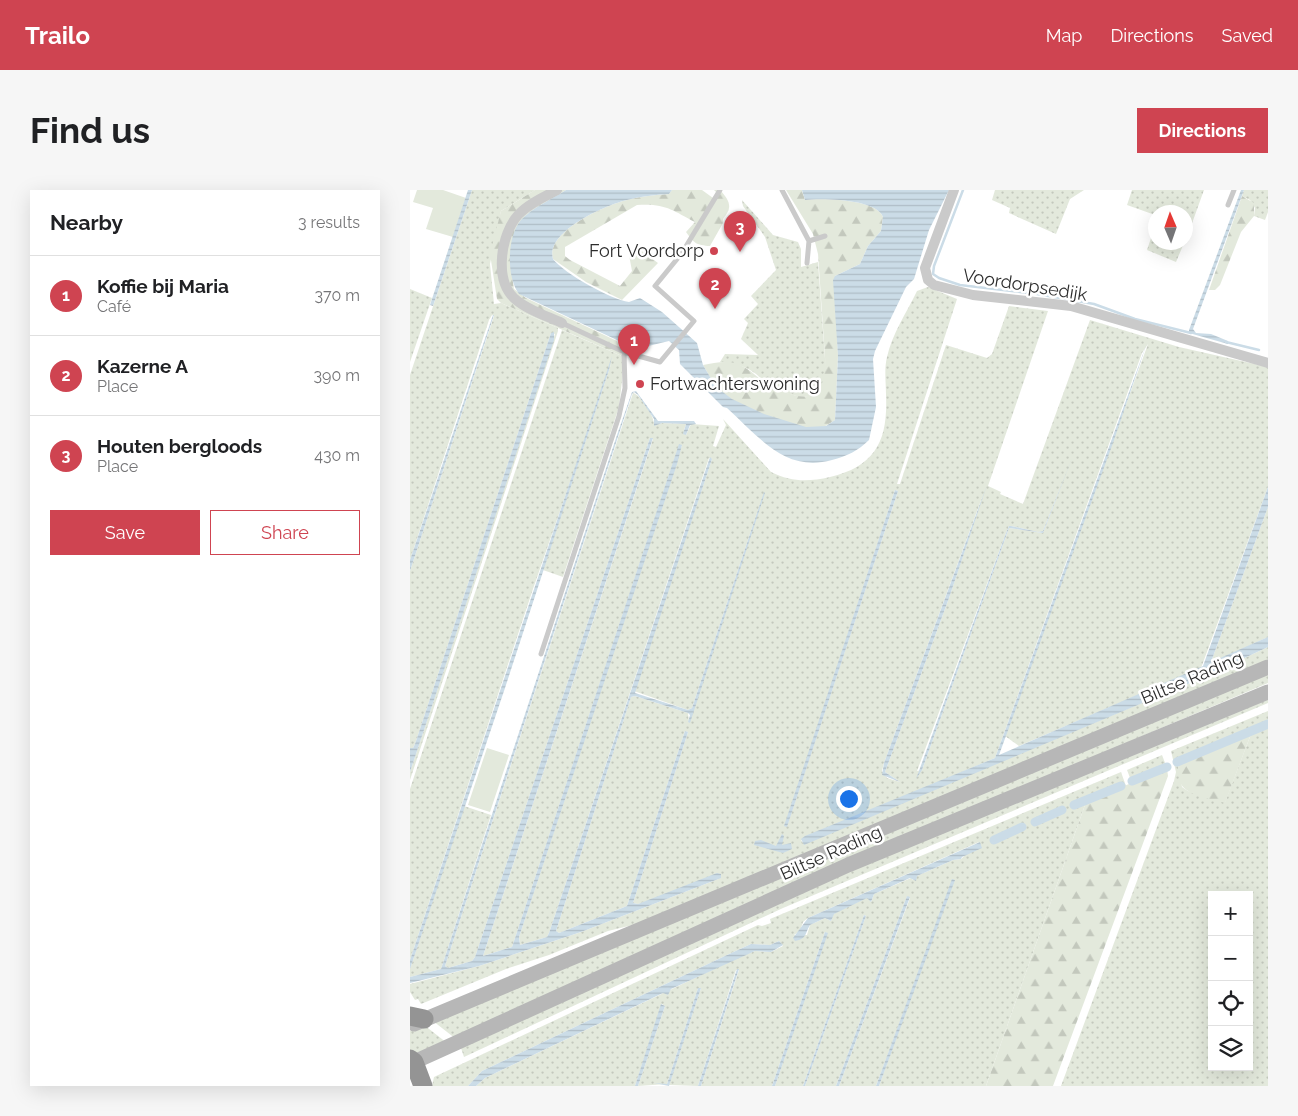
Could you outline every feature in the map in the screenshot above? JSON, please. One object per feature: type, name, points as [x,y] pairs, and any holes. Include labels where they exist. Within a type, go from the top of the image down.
[{"type":"highway","points":[[412,1061],[423,1086]]},
{"type":"main road","name":"Biltse Rading","points":[[415,1020],[1268,667]]},
{"type":"main road","name":"Biltse Rading","points":[[412,1061],[848,865],[1268,692]]},
{"type":"street","points":[[557,190],[517,216],[507,236],[502,262],[504,281],[512,296],[523,304],[562,323]]},
{"type":"street","name":"Voordorpsedijk","points":[[954,190],[925,268],[928,280],[934,285],[973,295],[1071,306],[1268,363]]},
{"type":"lane","points":[[562,323],[624,352],[660,362],[694,321],[655,286],[682,253],[720,190]]},
{"type":"lane","points":[[782,190],[809,241],[807,263]]},
{"type":"lane","points":[[1228,205],[1234,190]]},
{"type":"lane","points":[[809,241],[824,236]]},
{"type":"lane","points":[[541,654],[619,416],[625,388],[624,352]]},
{"type":"green space","points":[[417,190],[443,190],[466,198],[453,237],[426,229],[433,208],[413,202]]},
{"type":"green space","points":[[472,190],[535,190],[501,211],[490,264],[494,304],[501,303],[558,328],[558,331],[410,780],[410,772],[555,334],[551,333],[415,744],[413,748],[410,748],[410,571],[494,316],[492,315],[489,320],[410,560],[410,375]]},
{"type":"green space","points":[[535,190],[566,190],[532,211],[524,218],[519,227],[511,252],[514,289],[526,298],[617,341],[622,356],[501,303],[497,299],[490,254],[501,211]]},
{"type":"green space","points":[[672,190],[702,190],[713,198],[717,193],[714,190],[720,190],[726,197],[729,204],[728,211],[710,246],[696,243],[686,232],[695,222],[662,206],[637,205],[565,247],[565,256],[570,260],[620,286],[632,271],[629,255],[634,248],[639,249],[658,263],[622,300],[586,282],[553,259],[553,249],[558,239],[579,221],[617,203],[669,194]]},
{"type":"green space","points":[[786,190],[802,190],[805,200],[848,201],[871,206],[879,211],[883,217],[881,231],[868,246],[860,264],[835,276],[838,356],[835,420],[817,428],[793,425],[780,421],[754,411],[731,399],[720,390],[703,365],[725,362],[738,364],[771,387],[798,396],[813,394],[822,384],[825,357],[818,254],[813,234]]},
{"type":"green space","points":[[995,190],[1084,190],[1070,199],[1056,234],[1009,213],[1010,208],[992,200]]},
{"type":"green space","points":[[1132,190],[1204,190],[1193,221],[1193,205],[1148,205],[1148,212],[1127,205]]},
{"type":"green space","points":[[1244,190],[1268,190],[1268,212],[1265,220],[1254,216],[1255,208],[1250,200],[1242,196]]},
{"type":"green space","points":[[1242,196],[1254,203],[1254,216],[1241,232],[1220,285],[1215,290],[1209,290]]},
{"type":"green space","points":[[742,200],[773,235],[798,242],[801,249],[801,267],[818,262],[826,372],[822,387],[815,395],[803,397],[782,392],[769,386],[745,368],[720,362],[725,354],[758,355],[741,339],[748,323],[744,319],[758,304],[751,296],[776,270],[765,237],[743,206]]},
{"type":"green space","points":[[1148,247],[1148,250],[1181,250],[1176,262],[1147,250]]},
{"type":"green space","points":[[928,287],[957,299],[897,484],[900,484],[946,345],[987,358],[992,354],[1009,306],[1048,311],[988,486],[1001,492],[1000,494],[1023,504],[1090,320],[1179,347],[1268,367],[1268,487],[1201,668],[1019,746],[1005,736],[1148,344],[1142,353],[995,758],[801,840],[803,843],[1195,681],[1268,647],[1268,660],[641,923],[608,931],[549,955],[506,969],[421,1004],[418,999],[415,1000],[410,992],[410,984],[479,966],[581,932],[721,878],[638,904],[633,903],[688,732],[685,731],[627,906],[559,933],[556,931],[631,697],[635,696],[688,713],[689,723],[764,492],[692,708],[688,710],[634,691],[712,459],[709,458],[549,933],[547,937],[520,945],[519,937],[682,445],[677,451],[512,947],[483,956],[653,439],[650,438],[475,957],[472,961],[448,968],[445,966],[633,393],[647,407],[654,425],[662,423],[686,424],[684,430],[686,435],[691,424],[719,426],[713,446],[716,447],[726,425],[723,419],[771,472],[786,478],[814,480],[846,472],[868,458],[876,449],[881,438],[885,425],[885,371],[889,348],[917,291]],"holes":[[[1065,476],[1043,533],[1009,528],[922,770],[917,771],[1009,526],[1038,532],[1043,531]],[[895,490],[898,491],[787,826],[785,826]],[[983,495],[949,598],[885,772],[900,782],[887,778],[882,771]]]},
{"type":"green space","points":[[410,289],[432,298],[410,362]]},
{"type":"green space","points":[[562,330],[622,356],[619,407],[563,577],[543,570],[613,358],[533,589],[410,960],[410,789]]},
{"type":"green space","points":[[1268,507],[1268,637],[1212,663],[1211,662]]},
{"type":"green space","points":[[1268,672],[1268,683],[1147,734],[456,1039],[433,1021]]},
{"type":"green space","points":[[1268,695],[1268,703],[783,908],[464,1057],[461,1048],[780,901]]},
{"type":"green space","points":[[1268,711],[1268,1086],[1061,1086],[1174,781],[1176,772],[1171,751]],"holes":[[[1251,734],[1225,802],[1188,791],[1182,787],[1178,764]]]},
{"type":"green space","points":[[1251,734],[1225,803],[1194,794],[1184,788],[1179,777],[1178,764]]},
{"type":"green space","points":[[487,748],[509,755],[490,812],[468,805]]},
{"type":"green space","points":[[1162,755],[1167,768],[1132,783],[1127,770]]},
{"type":"green space","points":[[1167,768],[1168,776],[1053,1086],[986,1086],[1086,802]]},
{"type":"green space","points":[[1121,772],[1126,786],[1086,802],[986,1086],[879,1086],[953,879],[876,1086],[839,1086],[910,898],[907,896],[836,1086],[805,1086],[866,916],[864,915],[803,1086],[775,1086],[827,933],[825,932],[772,1086],[701,1086],[739,970],[736,970],[698,1086],[669,1085],[701,988],[698,988],[667,1084],[638,1086],[665,1006],[662,1004],[635,1086],[476,1086],[485,1078],[737,958],[755,951],[771,952],[783,946],[779,941],[770,945],[751,944],[727,955],[482,1071],[468,1086],[432,1086],[434,1077],[758,925],[762,926],[771,923],[770,919]],"holes":[[[979,842],[961,859],[953,860],[917,876],[913,880],[911,878],[874,894],[871,902],[868,897],[833,914],[831,921],[825,918],[810,925],[807,935],[794,935],[800,931],[803,922],[808,918]]]},
{"type":"green space","points":[[464,806],[491,815],[441,969],[410,977],[410,969]]},
{"type":"green space","points":[[424,1025],[447,1043],[416,1057],[410,1050],[410,1031]]},
{"type":"water","points":[[468,190],[472,190],[433,306],[430,305]]},
{"type":"water","points":[[566,190],[672,190],[669,194],[617,203],[579,221],[558,239],[553,249],[553,259],[567,272],[600,291],[629,302],[640,298],[662,312],[697,343],[703,365],[716,387],[732,399],[764,414],[806,427],[826,426],[835,420],[838,356],[833,280],[835,276],[860,264],[868,246],[881,231],[883,217],[879,211],[871,206],[860,203],[824,199],[805,200],[802,190],[949,190],[929,230],[914,279],[906,287],[875,351],[873,359],[876,407],[869,440],[852,453],[832,460],[815,463],[787,457],[762,441],[727,408],[723,407],[680,364],[679,350],[669,341],[636,349],[519,294],[512,278],[510,267],[511,246],[516,227],[531,212]]},
{"type":"water","points":[[1241,190],[1244,190],[1193,329],[1196,333],[1211,334],[1228,341],[1228,344],[1189,333],[1189,330]]},
{"type":"water","points":[[494,315],[410,571],[410,560]]},
{"type":"water","points":[[554,332],[554,340],[410,772],[410,748],[413,748],[415,744],[551,333]]},
{"type":"water","points":[[1147,343],[1113,443],[999,755],[1203,666],[1268,487],[1268,507],[1211,662],[1268,637],[1268,647],[1195,681],[804,845],[801,839],[805,836],[995,758]]},
{"type":"water","points":[[612,356],[504,691],[410,969],[410,960]]},
{"type":"water","points":[[636,391],[658,421],[694,421],[696,424],[690,425],[686,435],[683,434],[686,424],[662,423],[654,426],[654,419],[638,395],[634,392],[632,394],[445,966],[448,968],[472,961],[475,957],[650,438],[653,438],[483,956],[512,947],[679,444],[682,445],[677,464],[519,937],[520,945],[547,937],[549,933],[710,457],[712,459],[635,693],[688,710],[692,708],[765,493],[690,723],[688,722],[690,715],[688,713],[635,696],[631,697],[556,931],[559,933],[627,906],[685,731],[688,732],[633,903],[638,904],[717,873],[721,874],[721,878],[581,932],[479,966],[410,983],[410,977],[441,969],[617,435],[632,392]]},
{"type":"water","points":[[1073,456],[1043,533],[1009,528],[922,770],[916,779],[1009,526],[1038,532],[1043,531]]},
{"type":"water","points":[[987,485],[949,598],[885,772],[900,782],[882,775],[884,763]]},
{"type":"water","points":[[895,490],[898,491],[787,827],[784,826]]},
{"type":"water","points":[[782,834],[784,836],[782,845],[791,843],[792,849],[783,853],[754,845],[755,841],[761,840],[776,846]]},
{"type":"water","points":[[980,842],[982,848],[961,859],[953,860],[917,876],[916,881],[910,878],[874,894],[871,902],[867,898],[834,914],[831,921],[825,918],[810,925],[802,939],[795,941],[793,938],[808,918]]},
{"type":"water","points":[[952,879],[955,880],[879,1086],[876,1086]]},
{"type":"water","points":[[907,896],[910,897],[839,1086],[836,1086]]},
{"type":"water","points":[[864,915],[866,916],[805,1086],[803,1086]]},
{"type":"water","points":[[825,932],[828,933],[775,1086],[772,1086]]},
{"type":"water","points":[[779,941],[783,945],[771,952],[755,951],[671,989],[668,995],[663,993],[485,1078],[476,1086],[468,1086],[482,1071],[727,955],[751,944],[770,945]]},
{"type":"water","points":[[737,969],[739,969],[701,1086],[698,1086]]},
{"type":"water","points":[[698,988],[701,988],[669,1086],[654,1083],[667,1084]]},
{"type":"water","points":[[661,1004],[665,1006],[638,1086],[635,1086]]},
{"type":"waterway","points":[[963,190],[934,266],[933,274],[939,278],[960,285],[1037,294],[1094,304],[1135,319],[1191,333]]},
{"type":"waterway","points":[[1226,342],[1259,350]]},
{"type":"waterway","points":[[1177,762],[1268,724]]},
{"type":"waterway","points":[[1132,781],[1167,767]]},
{"type":"waterway","points":[[1074,805],[1121,786]]},
{"type":"waterway","points":[[1035,822],[1062,810]]},
{"type":"waterway","points":[[994,840],[1022,827]]},
{"type":"place","name":"Fort Voordorp","points":[[714,251]]},
{"type":"place","name":"Houten bergloods","points":[[740,252]]},
{"type":"place","name":"Kazerne A","points":[[715,309]]},
{"type":"place","name":"Koffie bij Maria","points":[[634,365]]},
{"type":"place","name":"Fortwachterswoning","points":[[640,384]]}]
